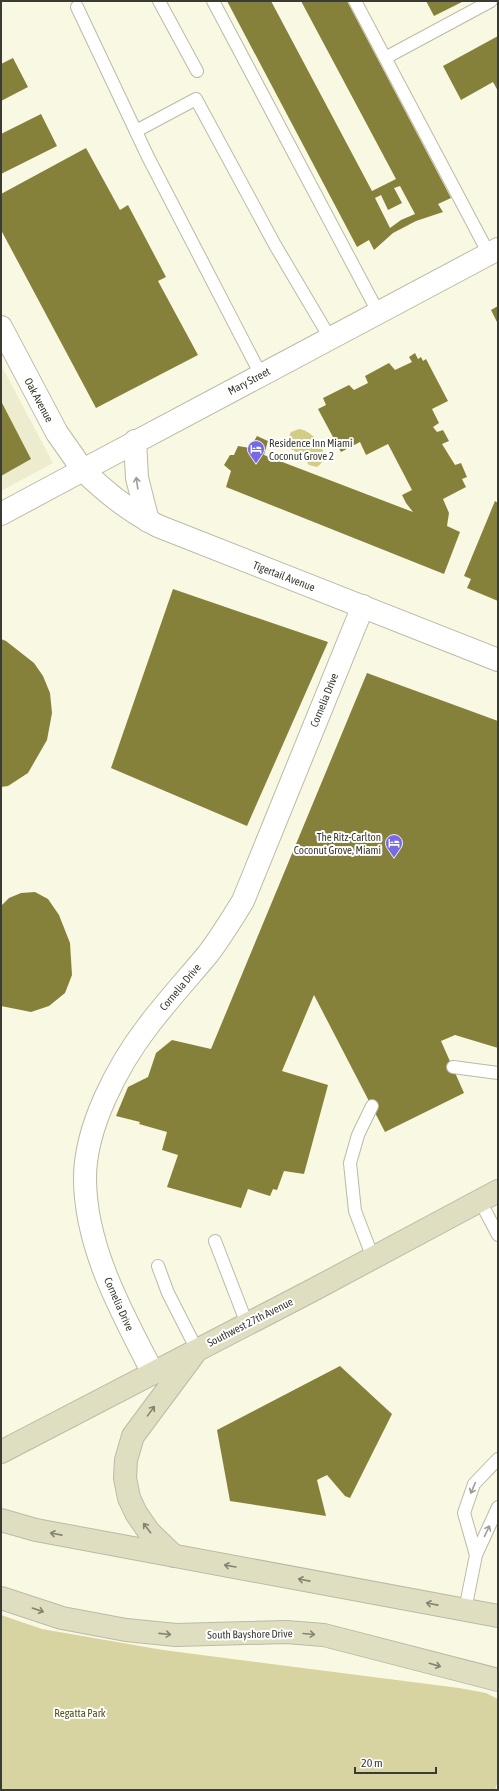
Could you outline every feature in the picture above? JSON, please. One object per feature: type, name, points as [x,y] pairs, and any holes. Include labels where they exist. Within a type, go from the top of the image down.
[{"type":"main road","name":"Southwest 27th Avenue","points":[[1,1452],[489,1196]]},
{"type":"main road","points":[[174,1556],[149,1532],[136,1513],[125,1478],[126,1460],[133,1436],[197,1350]]},
{"type":"main road","points":[[1,1520],[36,1530],[498,1616]]},
{"type":"main road","name":"South Bayshore Drive","points":[[1,1598],[62,1618],[126,1630],[176,1635],[286,1632],[324,1635],[498,1680]]},
{"type":"street","name":"Mary Street","points":[[1,514],[135,441],[493,251]]},
{"type":"street","name":"Oak Avenue","points":[[1,327],[57,433],[83,470]]},
{"type":"street","points":[[135,441],[136,478],[148,521]]},
{"type":"street","name":"Tigertail Avenue","points":[[83,470],[104,491],[118,502],[148,521],[498,660]]},
{"type":"street","name":"Cornelia Drive","points":[[153,1373],[120,1310],[97,1248],[87,1206],[85,1177],[88,1152],[105,1099],[121,1067],[147,1027],[208,953],[229,924],[243,901],[363,606]]},
{"type":"lane","points":[[159,1],[197,71]]},
{"type":"lane","points":[[213,1],[378,312]]},
{"type":"lane","points":[[355,1],[385,58],[493,251]]},
{"type":"lane","points":[[385,58],[491,1]]},
{"type":"lane","points":[[77,7],[136,131],[261,375]]},
{"type":"lane","points":[[136,131],[196,98],[275,245],[330,338]]},
{"type":"lane","points":[[453,1067],[498,1073]]},
{"type":"lane","points":[[372,1106],[358,1135],[350,1163],[355,1211],[373,1258]]},
{"type":"lane","points":[[489,1196],[498,1235]]},
{"type":"lane","points":[[215,1241],[247,1324]]},
{"type":"lane","points":[[158,1266],[168,1293],[197,1350]]},
{"type":"lane","points":[[476,1555],[464,1513],[474,1484],[498,1459]]},
{"type":"lane","points":[[465,1610],[476,1555],[498,1507]]},
{"type":"shaded area","points":[[1,365],[53,463],[1,491]]},
{"type":"shaded area","points":[[299,429],[305,430],[316,439],[323,450],[324,457],[322,462],[317,467],[309,465],[303,456],[291,449],[289,444],[290,434],[291,432]]},
{"type":"green space","name":"Regatta Park","points":[[1,1615],[42,1629],[163,1650],[459,1688],[486,1693],[498,1699],[498,1781],[495,1790],[1,1790]]},
{"type":"building","points":[[227,1],[271,1],[372,191],[396,179],[301,1],[347,1],[451,198],[438,204],[443,212],[416,221],[393,233],[374,250],[369,240],[357,247]],"holes":[[[400,186],[415,214],[401,220],[390,228],[375,198],[381,195],[388,210],[402,203],[394,188]]]},
{"type":"building","points":[[426,1],[464,1],[434,16]]},
{"type":"building","points":[[498,36],[498,91],[493,82],[461,100],[443,66]]},
{"type":"building","points":[[13,58],[28,87],[1,101],[1,64]]},
{"type":"building","points":[[41,114],[57,146],[1,174],[1,134]]},
{"type":"building","points":[[86,148],[120,210],[128,205],[166,277],[158,281],[198,355],[96,408],[1,230],[1,194]]},
{"type":"building","points":[[498,306],[498,324],[491,310]]},
{"type":"building","name":"Residence Inn Miami Coconut Grove 2","points":[[415,353],[418,359],[421,357],[423,361],[426,359],[448,401],[432,409],[439,423],[433,427],[437,432],[443,430],[449,441],[442,444],[455,465],[461,463],[467,477],[462,479],[466,487],[443,499],[449,513],[447,526],[460,532],[444,574],[226,487],[231,471],[224,465],[230,455],[234,455],[238,446],[250,448],[257,436],[268,441],[264,455],[413,512],[402,495],[412,490],[388,444],[366,455],[360,442],[341,452],[318,409],[326,405],[323,398],[349,385],[354,390],[368,383],[365,376],[389,363],[395,370],[412,362],[409,357]]},
{"type":"building","points":[[1,401],[31,459],[1,476]]},
{"type":"building","points":[[495,501],[498,503],[498,601],[467,588],[471,579],[464,576]]},
{"type":"building","points":[[173,589],[328,642],[247,826],[111,768]]},
{"type":"building","points":[[1,639],[6,641],[34,663],[43,676],[50,693],[52,713],[47,740],[28,773],[8,786],[1,787]]},
{"type":"building","name":"The Ritz-Carlton Coconut Grove, Miami","points":[[367,673],[498,721],[498,1048],[455,1035],[441,1041],[464,1093],[385,1132],[314,995],[282,1071],[328,1085],[304,1174],[284,1171],[277,1190],[273,1189],[270,1196],[248,1189],[241,1208],[167,1187],[178,1155],[162,1150],[167,1132],[139,1124],[140,1122],[116,1116],[128,1087],[148,1077],[156,1053],[172,1040],[211,1049]]},
{"type":"building","points":[[35,892],[48,899],[59,915],[70,943],[72,975],[65,993],[49,1006],[31,1012],[1,1006],[1,906],[9,898],[21,893]]},
{"type":"building","points":[[340,1366],[392,1414],[350,1498],[345,1496],[327,1475],[317,1480],[326,1516],[230,1501],[217,1430]]},
{"type":"place","name":"Residence Inn Miami Coconut Grove 2","points":[[256,464]]},
{"type":"place","name":"The Ritz-Carlton Coconut Grove, Miami","points":[[394,858]]}]
